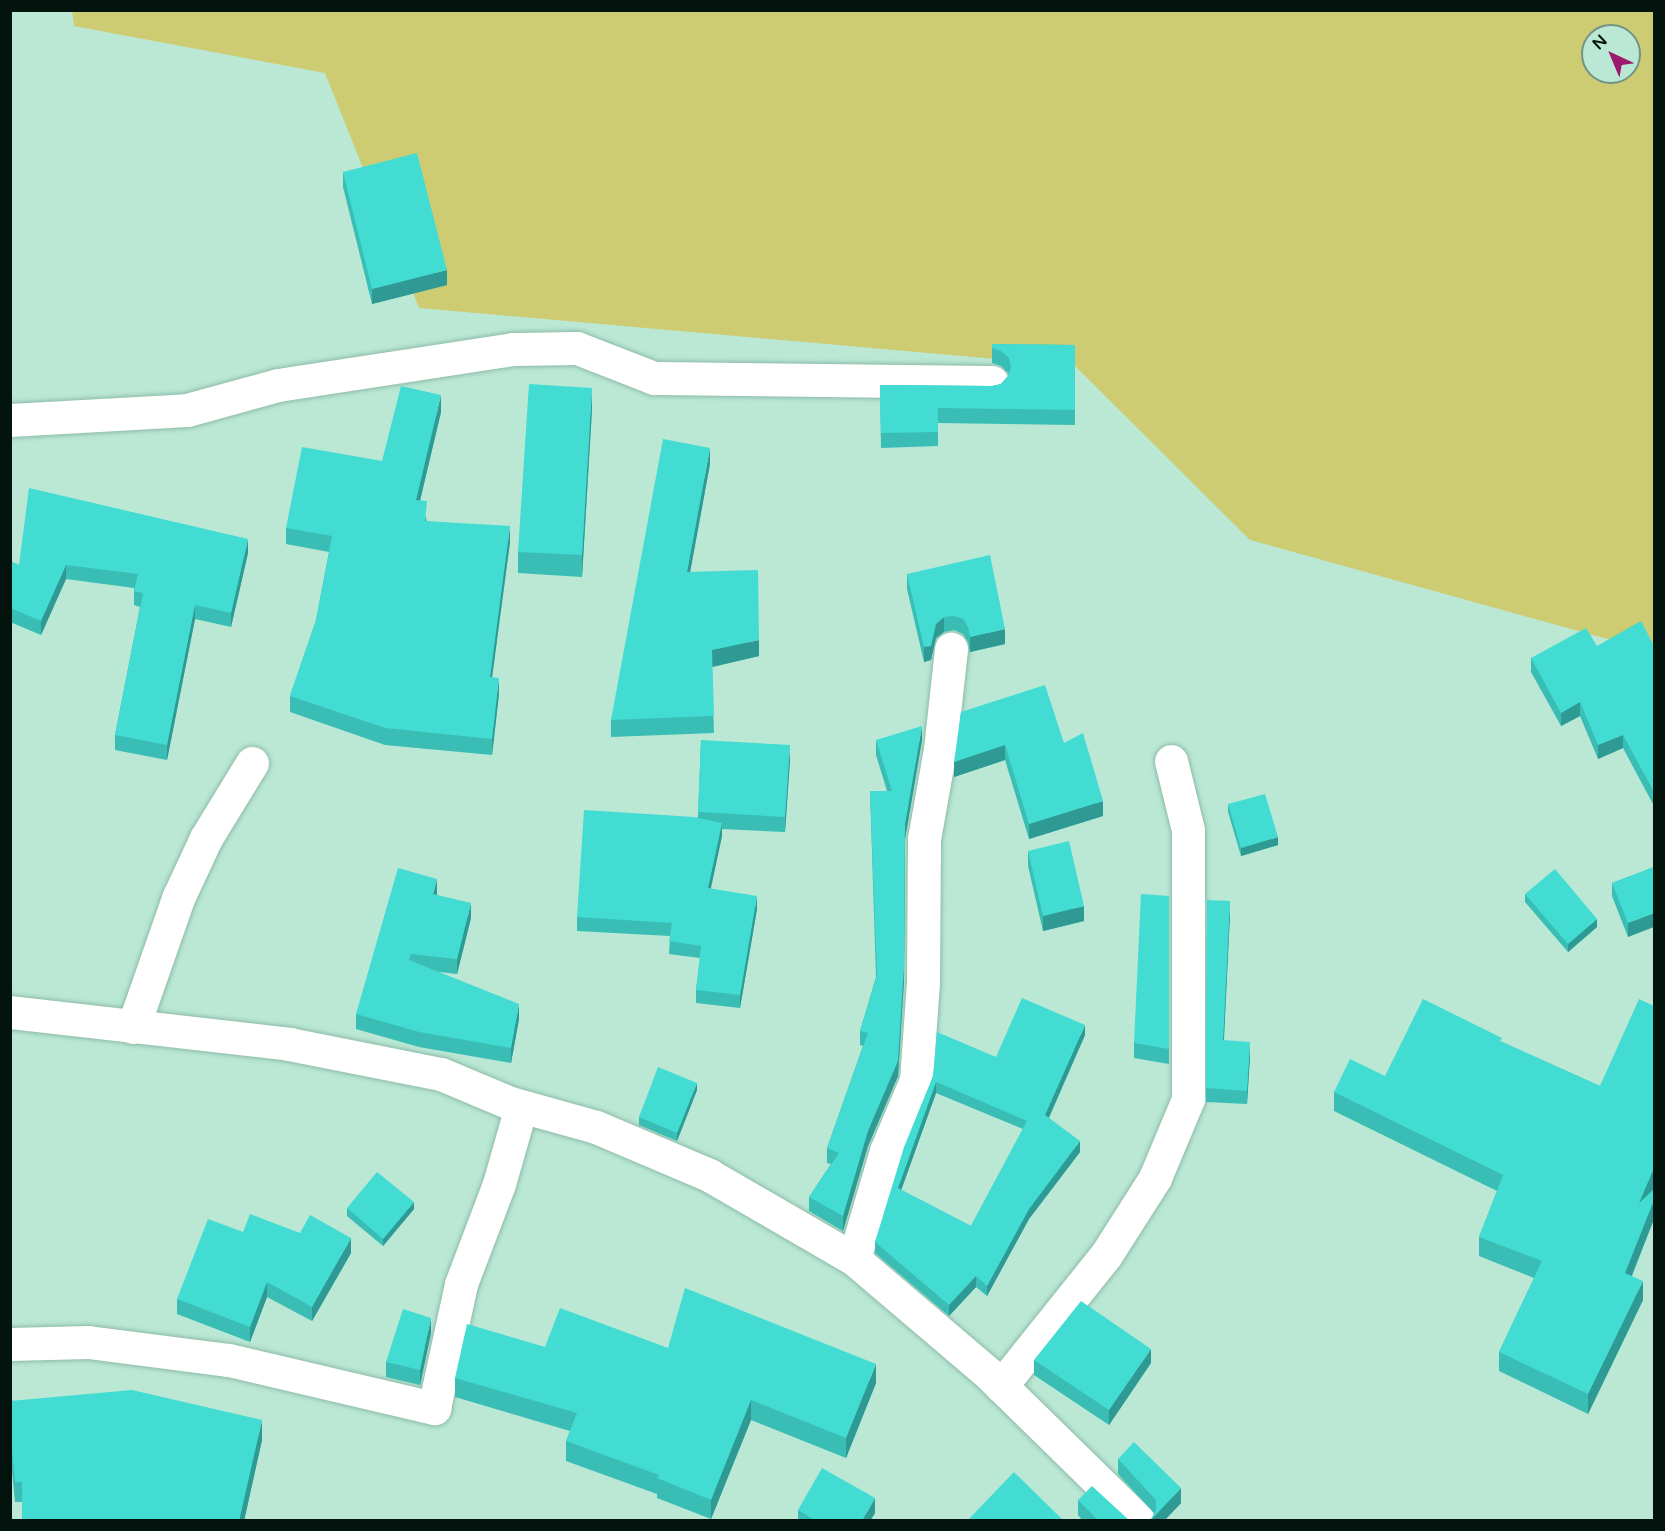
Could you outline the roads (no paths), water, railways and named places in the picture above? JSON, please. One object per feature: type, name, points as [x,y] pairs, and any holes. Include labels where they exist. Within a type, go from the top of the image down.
[{"type":"street","points":[[10,420],[187,410],[278,385],[513,349],[577,348],[654,378],[992,382]]},
{"type":"street","points":[[854,1259],[886,1150],[916,1080],[923,982],[924,839],[940,749],[951,649]]},
{"type":"street","points":[[1001,1386],[1107,1256],[1155,1178],[1188,1100],[1188,830],[1171,760]]},
{"type":"street","points":[[133,1027],[179,896],[206,838],[252,763]]},
{"type":"street","points":[[10,1012],[289,1044],[441,1074],[521,1107],[596,1127],[709,1175],[854,1259],[912,1305],[1001,1386],[1138,1521]]},
{"type":"street","points":[[10,1344],[88,1342],[229,1360],[434,1408],[461,1284],[499,1184],[521,1107]]}]
